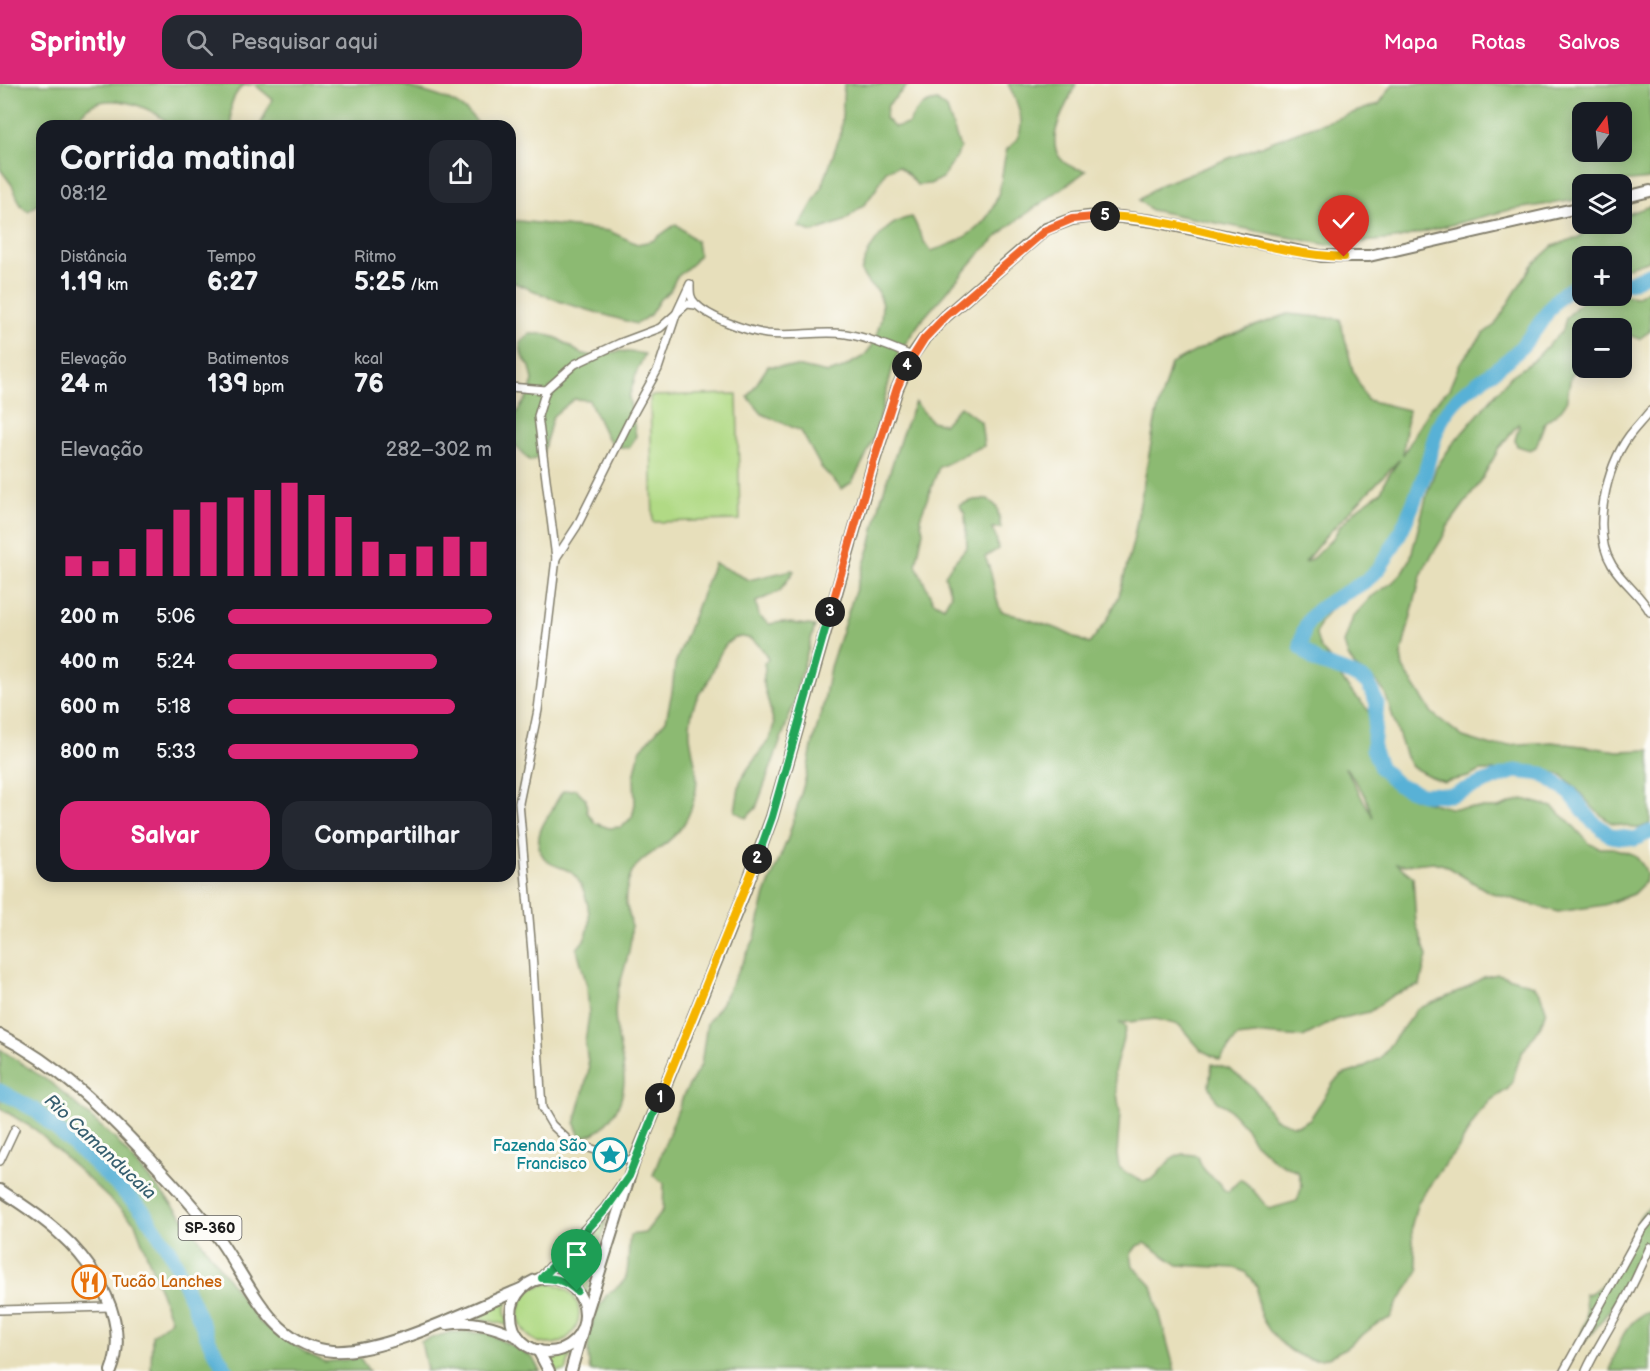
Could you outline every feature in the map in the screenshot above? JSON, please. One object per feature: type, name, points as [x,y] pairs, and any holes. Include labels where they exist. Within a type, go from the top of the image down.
[{"type":"main road","points":[[1632,196],[1650,191]]},
{"type":"main road","name":"SP-360","points":[[583,1328],[634,1162],[764,839],[897,388],[912,356],[924,339],[946,316],[1046,230],[1072,219],[1096,216],[1121,217],[1153,221],[1321,256],[1369,256],[1572,209]]},
{"type":"main road","name":"SP-360","points":[[0,1035],[25,1049],[63,1076],[127,1135],[197,1211],[219,1239],[278,1326],[292,1338],[311,1347],[332,1352],[355,1350],[387,1342],[435,1325],[542,1278],[606,1209],[629,1176]]},
{"type":"main road","points":[[0,1190],[60,1233],[83,1258],[99,1282],[110,1307],[117,1341],[116,1359],[111,1371]]},
{"type":"main road","points":[[542,1278],[561,1280],[577,1291],[584,1302],[586,1315]]},
{"type":"main road","points":[[519,1338],[511,1319],[515,1298],[521,1289]]},
{"type":"main road","name":"SP-360","points":[[435,1325],[456,1322],[478,1323],[498,1328],[537,1350]]},
{"type":"main road","points":[[537,1350],[549,1352],[560,1350],[578,1338],[583,1328]]},
{"type":"main road","points":[[571,1371],[583,1328]]},
{"type":"main road","points":[[537,1350],[549,1371]]},
{"type":"street","points":[[556,558],[577,526],[658,369],[677,312],[690,284],[690,296],[696,304],[719,319],[766,334],[843,333],[877,341],[912,356]]},
{"type":"street","points":[[634,1162],[570,1142],[552,1125],[542,1108],[519,803],[538,710],[556,558],[538,416],[546,390],[574,364],[660,328],[687,304],[696,304]]},
{"type":"street","points":[[516,388],[546,390]]},
{"type":"street","points":[[1650,411],[1627,438],[1614,465],[1606,489],[1602,517],[1603,541],[1610,563],[1627,587],[1643,600],[1650,612]]},
{"type":"street","points":[[0,1161],[15,1130]]},
{"type":"street","points":[[1564,1371],[1641,1231],[1650,1220]]},
{"type":"street","points":[[1586,1371],[1650,1247]]},
{"type":"street","points":[[0,1310],[110,1307]]},
{"type":"green space","points":[[0,84],[254,84],[242,86],[235,96],[231,109],[232,120],[164,120],[135,104],[105,101],[93,105],[82,113],[79,120],[36,120],[36,206],[28,211],[21,206],[12,185],[0,169]]},
{"type":"green space","points":[[254,84],[401,84],[444,98],[463,108],[475,120],[263,120],[272,99]]},
{"type":"green space","points":[[844,84],[909,84],[888,105],[885,118],[894,127],[908,124],[920,108],[927,103],[937,101],[947,109],[960,148],[942,178],[930,184],[917,185],[898,166],[886,171],[866,203],[844,221],[813,232],[799,227],[822,187],[841,132]]},
{"type":"green space","points":[[1008,84],[1076,84],[1058,124],[1055,145],[1064,162],[1071,167],[1086,171],[1008,227],[982,251],[921,321],[898,354],[893,366],[876,432],[865,458],[852,482],[842,489],[821,467],[801,431],[762,414],[748,397],[768,366],[801,367],[827,373],[841,369],[864,356],[872,346],[877,333],[882,305],[878,291],[868,283],[861,272],[873,245],[894,224],[912,217],[931,251],[966,236],[984,221],[996,200],[1007,149],[1019,135],[1021,127],[1019,109]]},
{"type":"green space","points":[[1393,84],[1650,84],[1650,179],[1632,181],[1632,174],[1572,174],[1572,201],[1509,210],[1396,239],[1328,245],[1151,210],[1139,200],[1160,185],[1297,132],[1379,104]]},
{"type":"green space","points":[[1650,206],[1650,260],[1632,266],[1632,246],[1572,246],[1572,286],[1554,296],[1542,329],[1526,347],[1515,354],[1487,381],[1463,394],[1429,456],[1407,520],[1386,557],[1370,577],[1328,612],[1320,622],[1316,635],[1320,648],[1345,684],[1369,711],[1384,772],[1401,789],[1413,798],[1450,808],[1498,808],[1523,799],[1552,807],[1568,820],[1590,844],[1635,855],[1647,875],[1644,883],[1633,894],[1604,905],[1558,912],[1489,892],[1444,865],[1433,862],[1397,864],[1413,877],[1416,924],[1427,956],[1420,985],[1393,995],[1369,1012],[1338,1019],[1303,1037],[1263,1034],[1237,1037],[1220,1060],[1201,1050],[1179,1025],[1155,1019],[1120,1023],[1126,1027],[1114,1072],[1120,1113],[1117,1155],[1119,1167],[1143,1181],[1156,1176],[1174,1158],[1184,1154],[1198,1156],[1206,1172],[1224,1190],[1228,1192],[1240,1179],[1269,1209],[1297,1201],[1302,1186],[1298,1172],[1274,1160],[1253,1141],[1246,1128],[1226,1106],[1217,1102],[1209,1085],[1212,1064],[1229,1069],[1254,1088],[1274,1118],[1292,1125],[1299,1125],[1310,1119],[1334,1082],[1342,1075],[1358,1070],[1380,1058],[1417,1009],[1461,991],[1484,977],[1498,974],[1533,985],[1540,993],[1546,1010],[1541,1025],[1521,1054],[1508,1089],[1491,1100],[1479,1113],[1458,1149],[1418,1202],[1412,1231],[1419,1270],[1390,1318],[1374,1326],[1334,1354],[1319,1359],[1309,1359],[1291,1351],[1269,1330],[1259,1309],[1257,1286],[1245,1272],[1235,1268],[1178,1265],[1145,1243],[1137,1246],[1131,1254],[1133,1266],[1152,1286],[1175,1371],[590,1371],[588,1341],[592,1323],[606,1296],[626,1277],[630,1235],[645,1233],[663,1210],[664,1183],[653,1175],[684,1094],[701,1065],[707,1023],[721,1004],[755,938],[765,894],[788,838],[806,777],[830,667],[871,543],[881,499],[915,402],[931,421],[944,424],[960,406],[981,422],[984,446],[939,467],[920,518],[923,531],[916,565],[933,601],[944,607],[951,595],[945,576],[967,547],[965,514],[959,505],[974,500],[988,499],[997,507],[1001,528],[992,528],[998,549],[985,557],[1001,611],[1058,629],[1089,644],[1106,622],[1119,596],[1133,542],[1156,416],[1171,364],[1219,339],[1288,314],[1340,319],[1353,371],[1367,400],[1408,410],[1403,455],[1430,408],[1449,389],[1460,363],[1484,333],[1495,325],[1532,265],[1553,246],[1583,234],[1632,234],[1632,212]],"holes":[[[1400,459],[1386,479],[1381,492],[1359,507],[1340,526],[1333,538],[1313,558],[1304,563],[1325,537]],[[1345,768],[1346,768],[1365,795],[1373,817]]]},
{"type":"green space","points":[[516,221],[609,231],[637,244],[652,241],[676,224],[697,242],[699,254],[694,262],[676,278],[670,291],[660,299],[650,315],[636,324],[564,303],[516,283]]},
{"type":"green space","points":[[1650,289],[1650,331],[1639,339],[1632,337],[1632,318],[1572,318],[1572,375],[1566,403],[1561,410],[1545,422],[1536,447],[1530,450],[1517,446],[1515,440],[1518,424],[1500,447],[1479,484],[1448,526],[1421,576],[1401,655],[1403,668],[1432,713],[1463,737],[1492,746],[1552,742],[1618,751],[1650,750],[1650,824],[1632,828],[1610,822],[1595,810],[1562,775],[1544,770],[1481,771],[1468,777],[1444,782],[1412,767],[1406,757],[1385,693],[1377,682],[1355,667],[1344,643],[1353,617],[1371,597],[1403,572],[1410,560],[1436,468],[1451,446],[1511,376],[1533,361],[1563,330],[1566,318],[1577,306],[1632,306],[1632,296],[1636,297]]},
{"type":"green space","points":[[530,334],[544,334],[557,338],[580,353],[593,356],[619,351],[645,354],[629,397],[636,436],[629,448],[615,446],[606,436],[589,400],[574,399],[553,416],[542,456],[530,461],[516,446],[516,414],[529,394],[533,380],[530,367],[522,356],[520,343]]},
{"type":"green space","points":[[737,394],[740,520],[653,522],[650,396]]},
{"type":"green space","points":[[714,563],[749,580],[794,571],[780,591],[756,602],[759,616],[769,624],[782,622],[815,626],[797,695],[756,808],[746,818],[735,811],[740,782],[770,738],[774,724],[763,682],[764,663],[768,659],[752,640],[746,637],[733,639],[721,652],[699,695],[690,726],[697,776],[691,809],[679,831],[636,866],[626,891],[631,936],[616,1001],[615,1016],[624,1076],[619,1105],[600,1129],[593,1134],[580,1137],[575,1124],[589,1069],[585,1042],[589,1015],[587,986],[577,949],[588,931],[588,904],[582,886],[572,873],[550,863],[542,855],[538,844],[540,832],[563,791],[576,789],[586,799],[587,812],[595,823],[609,828],[622,827],[632,817],[635,804],[634,777],[640,750],[666,720],[675,664]]},
{"type":"green space","points":[[0,1049],[54,1085],[115,1139],[188,1223],[259,1322],[308,1354],[325,1362],[360,1358],[369,1371],[151,1371],[152,1335],[171,1320],[135,1223],[36,1130],[0,1108]]},
{"type":"green space","points":[[1650,1207],[1650,1251],[1633,1265],[1618,1297],[1601,1321],[1581,1343],[1579,1342],[1586,1317],[1585,1294],[1587,1295],[1600,1286],[1611,1272],[1639,1218]]},
{"type":"green space","points":[[606,1221],[586,1294],[574,1279],[556,1272]]},
{"type":"green space","points":[[549,1284],[570,1293],[579,1314],[570,1335],[549,1344],[528,1335],[519,1314],[528,1293]]},
{"type":"green space","points":[[508,1298],[505,1313],[508,1325],[468,1316]]},
{"type":"green space","points":[[1650,1312],[1650,1371],[1610,1371],[1615,1353],[1628,1328],[1634,1321]]},
{"type":"green space","points":[[451,1332],[488,1333],[532,1357],[540,1371],[424,1371],[427,1370],[421,1341]]},
{"type":"green space","points":[[571,1352],[566,1371],[554,1371],[549,1358]]},
{"type":"waterway","name":"Rio Camanducaia","points":[[1632,282],[1650,273]]},
{"type":"waterway","name":"Rio Camanducaia","points":[[1572,288],[1553,304],[1517,351],[1453,403],[1441,421],[1411,510],[1387,556],[1370,578],[1332,600],[1311,618],[1304,631],[1301,647],[1317,662],[1347,672],[1367,682],[1377,703],[1373,749],[1381,768],[1398,785],[1422,794],[1451,795],[1515,771],[1543,774],[1570,793],[1591,820],[1611,836],[1635,839],[1650,832]]},
{"type":"waterway","name":"Rio Camanducaia","points":[[0,1091],[35,1110],[144,1212],[171,1253],[211,1345],[227,1371]]},
{"type":"place","name":"Fazenda São Francisco","points":[[610,1155]]},
{"type":"place","name":"Tucão Lanches","points":[[89,1282]]},
{"type":"route","points":[[577,1291],[567,1283],[555,1278],[542,1278],[606,1209],[629,1176],[772,817],[874,460],[897,388],[912,356],[924,339],[946,316],[1046,230],[1072,219],[1096,216],[1153,221],[1293,251],[1344,257]]}]
